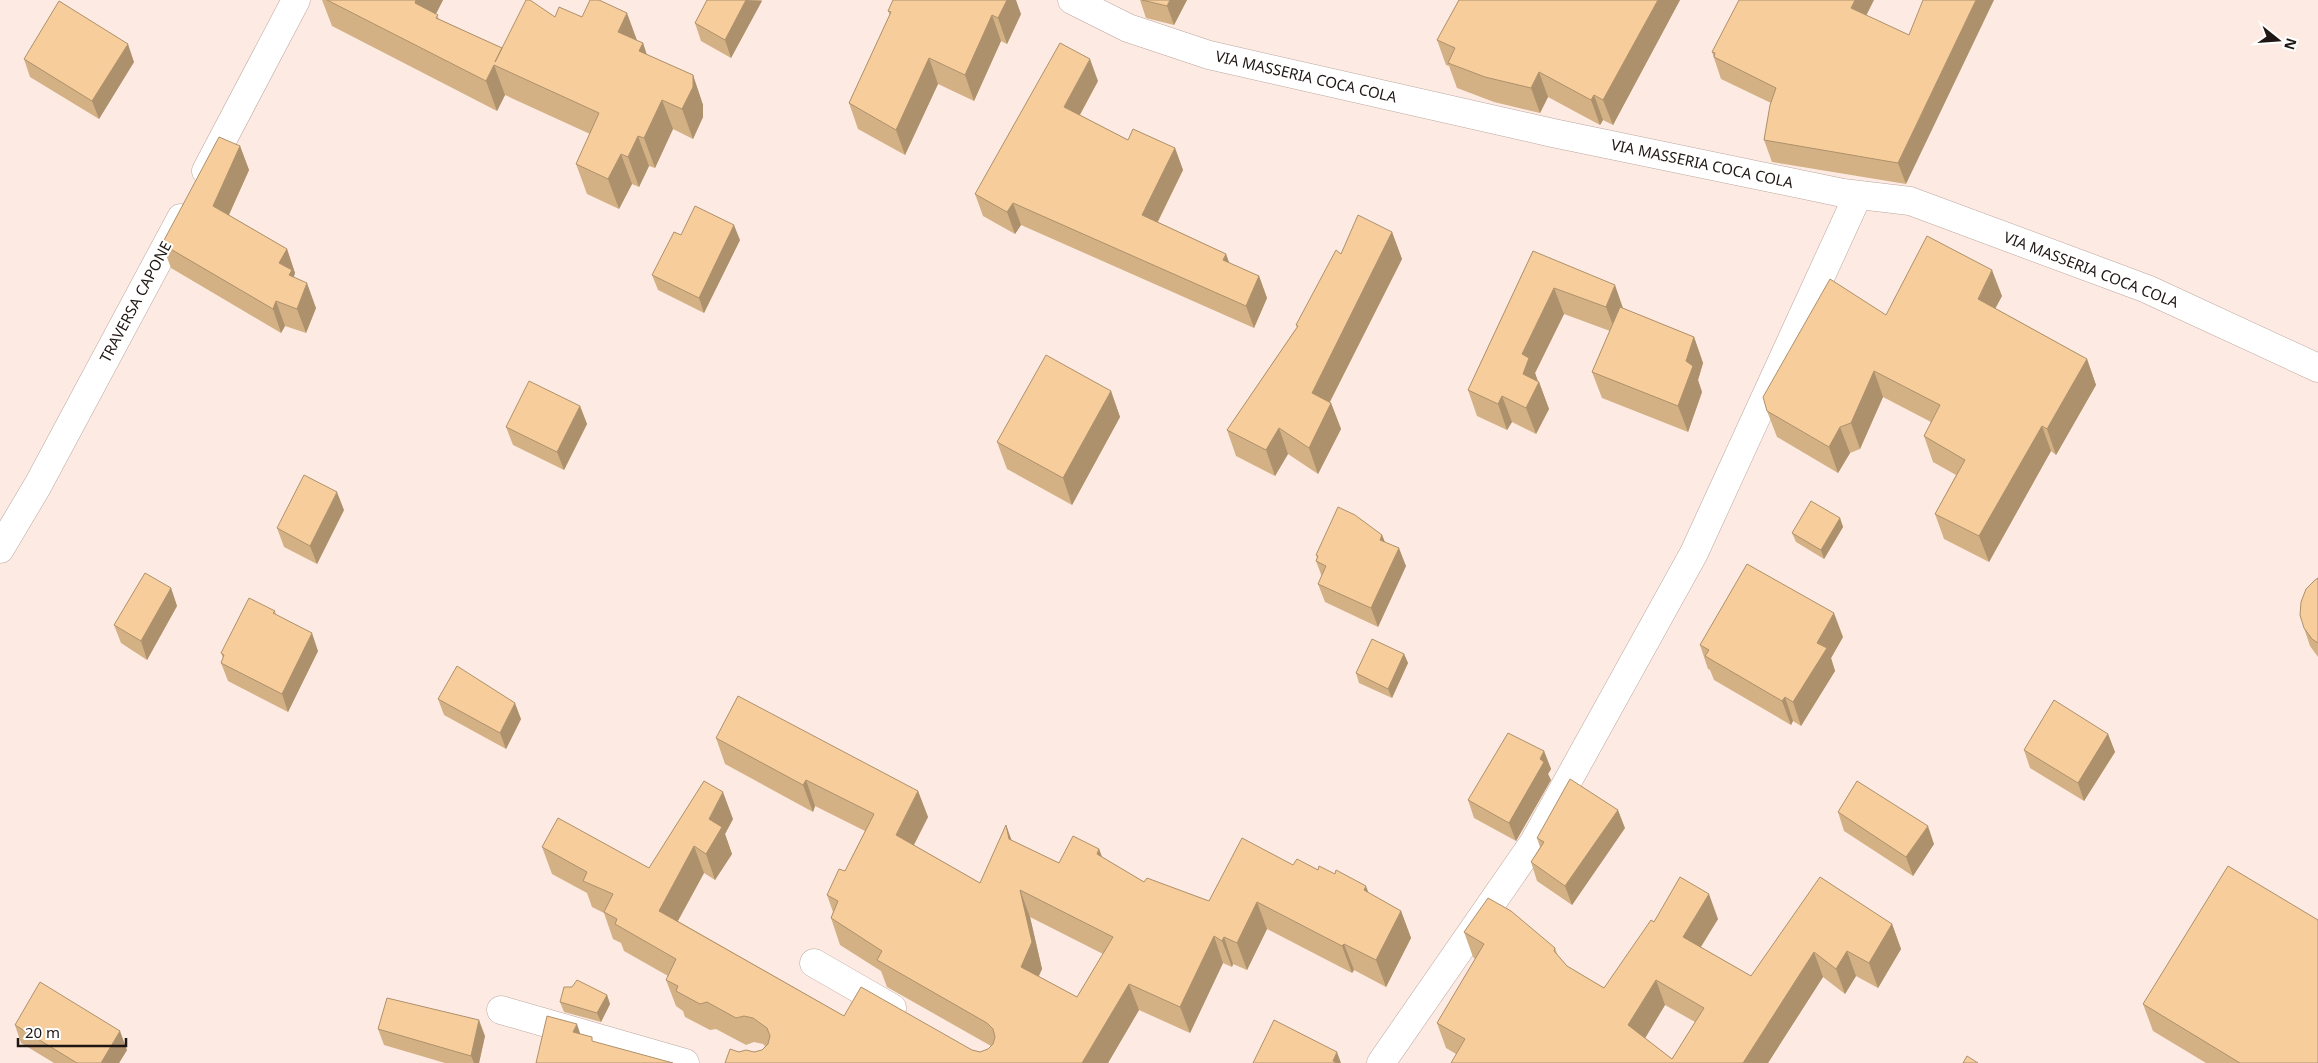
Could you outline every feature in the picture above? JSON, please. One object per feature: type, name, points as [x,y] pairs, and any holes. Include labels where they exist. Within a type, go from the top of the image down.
[{"type":"street","name":"TRAVERSA CAPONE","points":[[0,549],[38,485],[296,0]]},
{"type":"street","name":"VIA MASSERIA COCA COLA","points":[[1072,0],[1128,28],[1209,55],[1553,133],[1858,195],[1910,201],[2148,289],[2318,368]]},
{"type":"street","points":[[1380,1063],[1534,842],[1694,553],[1858,195]]},
{"type":"street","points":[[814,964],[914,1020]]},
{"type":"street","points":[[501,1010],[685,1063]]},
{"type":"building","points":[[327,0],[416,0],[415,3],[438,15],[436,18],[502,48],[526,0],[530,0],[555,17],[559,7],[582,17],[590,0],[599,0],[627,13],[618,32],[643,43],[639,51],[693,75],[693,87],[682,109],[662,100],[644,138],[638,136],[628,157],[621,154],[608,179],[576,164],[599,113],[494,65],[486,81]]},
{"type":"building","points":[[707,0],[746,0],[725,40],[695,23]]},
{"type":"building","points":[[893,0],[1007,0],[998,18],[992,15],[965,75],[929,58],[896,130],[849,103],[891,12],[888,11]]},
{"type":"building","points":[[1142,0],[1170,0],[1167,6]]},
{"type":"building","points":[[1459,0],[1658,0],[1603,100],[1594,95],[1591,100],[1539,72],[1531,88],[1485,77],[1448,63],[1455,48],[1437,40]]},
{"type":"building","points":[[1739,0],[1855,0],[1851,8],[1909,35],[1923,0],[1976,0],[1898,163],[1764,140],[1770,105],[1776,88],[1714,57],[1715,53],[1712,52]]},
{"type":"building","points":[[59,1],[128,44],[92,101],[24,59]]},
{"type":"building","points":[[1060,43],[1090,59],[1064,107],[1128,140],[1133,129],[1175,148],[1142,215],[1226,254],[1223,260],[1259,276],[1246,306],[1013,203],[1007,212],[975,194]]},
{"type":"building","points":[[219,137],[240,146],[213,206],[287,249],[279,263],[292,270],[289,275],[307,283],[297,309],[276,301],[273,309],[162,244]]},
{"type":"building","points":[[695,206],[734,225],[699,298],[652,275],[674,232],[681,235]]},
{"type":"building","points":[[1358,215],[1392,232],[1312,393],[1331,403],[1309,448],[1279,428],[1266,450],[1227,430],[1298,326],[1296,325],[1336,250],[1341,254]]},
{"type":"building","points":[[1927,236],[1992,270],[1978,299],[2087,359],[2047,429],[2042,426],[1979,536],[1935,514],[1965,460],[1924,436],[1940,405],[1874,371],[1851,423],[1840,427],[1829,447],[1767,411],[1763,397],[1830,279],[1886,315]]},
{"type":"building","points":[[1533,251],[1615,285],[1606,307],[1554,288],[1522,354],[1529,358],[1523,374],[1539,382],[1526,408],[1502,396],[1498,404],[1468,390]]},
{"type":"building","points":[[1620,307],[1694,337],[1686,361],[1693,366],[1678,406],[1592,372]]},
{"type":"building","points":[[1046,355],[1111,391],[1063,478],[997,442]]},
{"type":"building","points":[[529,381],[580,406],[557,452],[506,427]]},
{"type":"building","points":[[304,475],[337,492],[310,546],[277,528]]},
{"type":"building","points":[[1811,501],[1840,518],[1821,550],[1792,533]]},
{"type":"building","points":[[1338,507],[1355,515],[1382,535],[1380,540],[1399,548],[1371,608],[1318,584],[1326,566],[1316,561],[1318,556],[1316,555]]},
{"type":"building","points":[[1747,564],[1834,613],[1817,643],[1827,648],[1793,702],[1785,697],[1782,701],[1705,656],[1709,650],[1700,645]]},
{"type":"building","points":[[145,573],[171,588],[141,641],[114,625]]},
{"type":"building","points":[[2318,578],[2318,643],[2312,639],[2304,628],[2300,615],[2301,602],[2306,589]]},
{"type":"building","points":[[249,598],[312,633],[282,694],[221,663],[224,655],[221,653]]},
{"type":"building","points":[[1372,639],[1404,654],[1388,689],[1356,673]]},
{"type":"building","points":[[457,666],[515,703],[500,733],[438,699]]},
{"type":"building","points":[[738,696],[918,791],[896,835],[980,883],[1006,825],[1009,839],[1059,863],[1073,836],[1099,849],[1097,854],[1144,882],[1147,878],[1209,901],[1242,838],[1293,865],[1297,859],[1318,870],[1319,866],[1335,874],[1336,870],[1366,886],[1364,890],[1401,911],[1376,960],[1344,944],[1342,946],[1257,902],[1237,943],[1224,937],[1222,941],[1214,936],[1180,1007],[1129,984],[1082,1063],[725,1063],[730,1049],[739,1052],[762,1050],[768,1044],[770,1036],[767,1028],[753,1018],[744,1016],[736,1018],[707,1002],[700,1004],[676,991],[678,986],[666,980],[676,959],[615,924],[617,919],[604,912],[613,894],[583,881],[587,872],[542,847],[558,818],[649,868],[704,781],[723,792],[709,819],[722,827],[706,854],[694,846],[659,911],[844,1016],[861,987],[972,1050],[980,1052],[988,1049],[993,1044],[995,1037],[993,1029],[987,1023],[877,960],[882,951],[831,918],[838,901],[827,895],[839,869],[845,871],[874,814],[806,780],[803,785],[716,738]],"holes":[[[1020,890],[1113,937],[1077,997],[1021,967],[1032,942]]]},
{"type":"building","points":[[2054,700],[2108,734],[2078,783],[2024,750]]},
{"type":"building","points":[[1508,733],[1544,751],[1540,759],[1544,762],[1509,823],[1468,800]]},
{"type":"building","points":[[1570,779],[1618,810],[1565,886],[1531,862],[1544,842],[1537,838]]},
{"type":"building","points":[[1857,781],[1928,826],[1906,857],[1838,812]]},
{"type":"building","points":[[2228,866],[2318,920],[2318,1063],[2240,1063],[2143,1004]]},
{"type":"building","points":[[1680,877],[1709,894],[1683,937],[1751,976],[1820,877],[1892,924],[1869,963],[1847,951],[1836,969],[1814,952],[1743,1063],[1451,1063],[1465,1039],[1437,1023],[1484,944],[1464,932],[1488,898],[1511,911],[1555,948],[1554,951],[1567,966],[1604,988],[1651,920],[1654,922]],"holes":[[[1656,980],[1704,1008],[1672,1059],[1628,1025]]]},
{"type":"building","points":[[577,980],[607,995],[597,1013],[560,1002],[564,987],[572,987]]},
{"type":"building","points":[[40,982],[120,1031],[101,1063],[77,1063],[15,1025]]},
{"type":"building","points":[[387,998],[479,1020],[471,1056],[378,1029]]},
{"type":"building","points":[[547,1016],[577,1024],[573,1032],[592,1037],[592,1041],[673,1063],[536,1063]]},
{"type":"building","points":[[1274,1020],[1337,1052],[1333,1061],[1337,1063],[1253,1063]]},
{"type":"building","points":[[1967,1056],[1978,1063],[1963,1063]]}]
